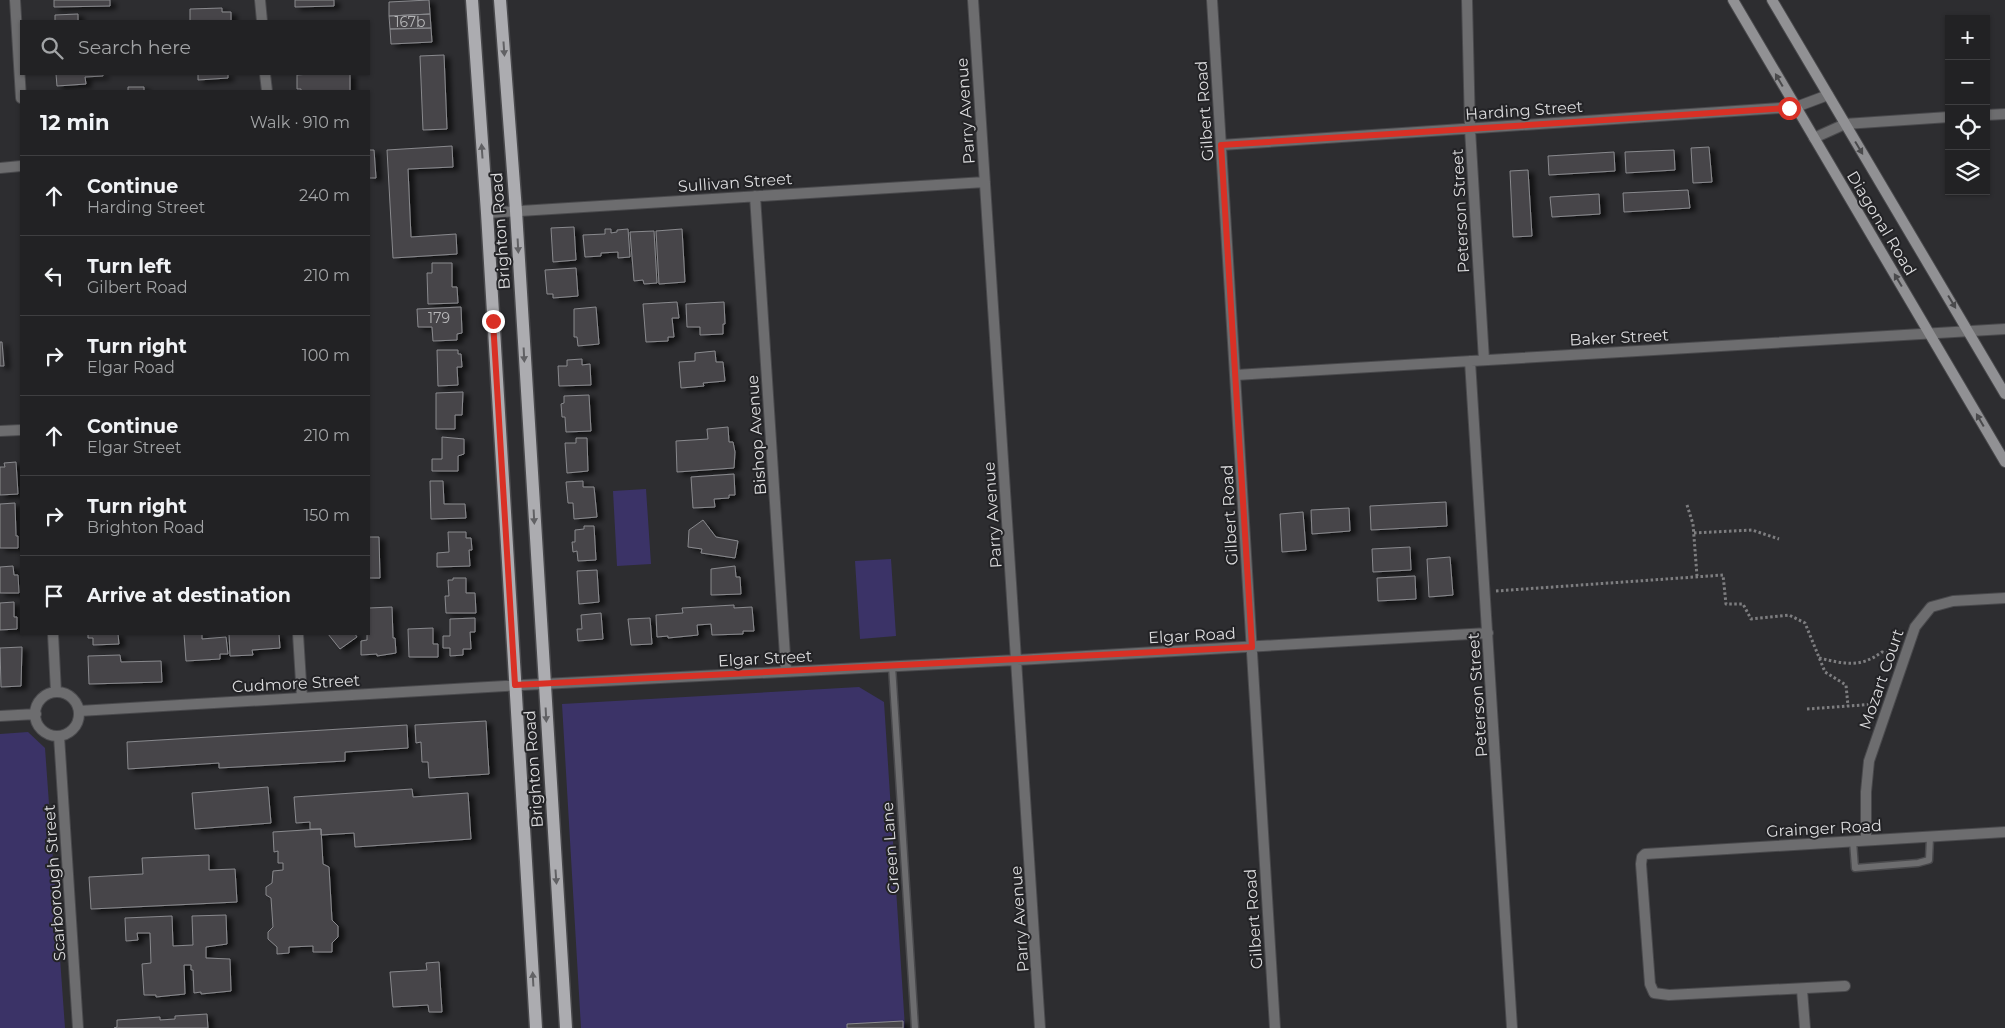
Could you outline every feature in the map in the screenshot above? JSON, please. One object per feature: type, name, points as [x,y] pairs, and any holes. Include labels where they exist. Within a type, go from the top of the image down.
[{"type":"main road","name":"Brighton Road","points":[[472,0],[487,213],[536,1028]]},
{"type":"main road","name":"Brighton Road","points":[[500,0],[516,211],[566,1028]]},
{"type":"main road","name":"Diagonal Road","points":[[1733,0],[2005,462]]},
{"type":"main road","name":"Diagonal Road","points":[[1772,0],[2005,394]]},
{"type":"street","points":[[15,0],[21,90]]},
{"type":"street","points":[[260,0],[262,20]]},
{"type":"street","name":"Parry Avenue","points":[[973,0],[1040,1028]]},
{"type":"street","name":"Gilbert Road","points":[[1212,0],[1275,1028]]},
{"type":"street","name":"Peterson Street","points":[[1467,0],[1470,129],[1484,360]]},
{"type":"street","points":[[265,75],[266,90]]},
{"type":"street","name":"Harding Street","points":[[1221,145],[1796,108],[1828,95]]},
{"type":"street","points":[[1990,115],[2005,114]]},
{"type":"street","points":[[1814,138],[1844,124],[1945,117]]},
{"type":"street","points":[[0,168],[20,166]]},
{"type":"street","name":"Sullivan Street","points":[[487,213],[985,182]]},
{"type":"street","name":"Bishop Avenue","points":[[755,196],[786,672]]},
{"type":"street","name":"Baker Street","points":[[1236,375],[2005,329]]},
{"type":"street","name":"Peterson Street","points":[[1470,361],[1512,1028]]},
{"type":"street","points":[[0,431],[20,430]]},
{"type":"street","name":"Mozart Court","points":[[1866,840],[1866,792],[1869,761],[1915,627],[1931,607],[1954,601],[2005,598]]},
{"type":"street","name":"Elgar Road","points":[[1017,660],[1488,633]]},
{"type":"street","points":[[52,635],[56,692]]},
{"type":"street","points":[[298,635],[302,698]]},
{"type":"street","name":"Elgar Street","points":[[515,685],[1017,660]]},
{"type":"street","name":"Cudmore Street","points":[[79,711],[515,685]]},
{"type":"street","points":[[56,692],[69,695],[78,705],[79,711],[79,718],[72,730],[59,736],[45,732],[37,721],[36,714],[36,708],[44,697],[56,692]]},
{"type":"street","points":[[0,716],[36,714]]},
{"type":"street","name":"Scarborough Street","points":[[59,736],[78,1028]]},
{"type":"street","name":"Grainger Road","points":[[1802,990],[1669,995],[1654,992],[1650,984],[1641,864],[1645,854],[2005,832]]},
{"type":"street","points":[[1805,1028],[1802,990],[1845,986]]},
{"type":"lane","name":"Green Lane","points":[[892,666],[915,1028]]},
{"type":"lane","points":[[1853,841],[1855,868],[1918,864],[1929,860],[1930,836]]},
{"type":"path","points":[[1687,505],[1693,524],[1697,576]]},
{"type":"path","points":[[1694,533],[1752,530],[1779,539]]},
{"type":"path","points":[[1485,592],[1724,574],[1726,604],[1744,604],[1751,620],[1789,615],[1805,623],[1825,672],[1846,685],[1848,706]]},
{"type":"path","points":[[1819,658],[1848,664],[1870,661],[1882,652],[1904,657]]},
{"type":"path","points":[[1807,709],[1889,703]]},
{"type":"shaded area","points":[[646,489],[651,564],[617,566],[613,491]]},
{"type":"shaded area","points":[[891,559],[896,636],[860,639],[855,561]]},
{"type":"shaded area","points":[[859,687],[884,702],[905,1028],[581,1028],[562,704]]},
{"type":"shaded area","points":[[28,732],[45,748],[65,1028],[0,1028],[0,734]]},
{"type":"building","points":[[54,0],[110,0],[110,6],[54,7]]},
{"type":"building","points":[[295,0],[334,0],[334,6],[295,7]]},
{"type":"building","points":[[429,0],[430,14],[389,16],[389,2]]},
{"type":"building","points":[[222,8],[222,12],[231,12],[231,20],[190,20],[190,9]]},
{"type":"building","points":[[78,14],[78,20],[55,20],[55,15]]},
{"type":"building","points":[[430,14],[431,28],[390,29],[389,16]]},
{"type":"building","points":[[431,28],[432,42],[391,44],[390,29]]},
{"type":"building","points":[[444,55],[447,129],[423,130],[420,56]]},
{"type":"building","points":[[56,75],[103,75],[85,77],[86,84],[57,86]]},
{"type":"building","points":[[198,75],[228,75],[228,78],[198,80]]},
{"type":"building","points":[[297,75],[350,75],[350,90],[297,89]]},
{"type":"building","points":[[128,87],[144,87],[144,90],[128,90]]},
{"type":"building","points":[[452,146],[453,167],[408,169],[411,237],[456,234],[457,254],[393,258],[387,150]]},
{"type":"building","points":[[1709,147],[1712,182],[1693,183],[1691,148]]},
{"type":"building","points":[[370,150],[374,150],[376,178],[370,178]]},
{"type":"building","points":[[1674,150],[1675,170],[1626,173],[1625,152]]},
{"type":"building","points":[[1614,152],[1615,171],[1549,175],[1548,156]]},
{"type":"building","points":[[1528,170],[1532,236],[1513,237],[1510,171]]},
{"type":"building","points":[[1688,190],[1690,208],[1624,212],[1623,193]]},
{"type":"building","points":[[1599,194],[1600,214],[1552,217],[1550,197]]},
{"type":"building","points":[[574,227],[576,260],[553,262],[551,228]]},
{"type":"building","points":[[605,229],[611,229],[611,233],[617,232],[617,230],[628,229],[630,257],[618,258],[618,252],[601,253],[601,256],[585,257],[583,235],[605,234]]},
{"type":"building","points":[[682,229],[685,282],[659,284],[656,231]]},
{"type":"building","points":[[654,231],[657,283],[644,284],[643,280],[634,281],[630,232]]},
{"type":"building","points":[[432,263],[452,263],[452,287],[457,287],[458,303],[428,304],[427,273],[432,273]]},
{"type":"building","points":[[576,268],[578,296],[553,298],[553,294],[547,294],[545,270]]},
{"type":"building","points":[[677,302],[679,318],[672,318],[674,337],[668,337],[668,341],[646,342],[643,304]]},
{"type":"building","points":[[724,302],[725,324],[723,324],[723,334],[700,335],[700,327],[687,327],[686,304]]},
{"type":"building","points":[[461,307],[462,333],[457,334],[457,340],[433,341],[432,327],[418,327],[417,309]]},
{"type":"building","points":[[596,307],[599,344],[578,346],[577,337],[574,337],[574,309]]},
{"type":"building","points":[[0,342],[2,342],[4,366],[0,366]]},
{"type":"building","points":[[437,350],[458,350],[458,354],[461,354],[462,367],[457,367],[458,385],[438,386]]},
{"type":"building","points":[[715,351],[716,362],[723,362],[725,381],[703,383],[704,386],[681,388],[679,362],[695,361],[695,353]]},
{"type":"building","points":[[582,359],[582,365],[590,364],[591,385],[559,386],[558,366],[567,366],[567,360]]},
{"type":"building","points":[[463,392],[462,415],[455,415],[455,429],[436,429],[436,393]]},
{"type":"building","points":[[589,395],[591,431],[566,432],[565,417],[562,417],[561,404],[564,403],[564,396]]},
{"type":"building","points":[[728,427],[729,442],[733,442],[735,452],[734,468],[677,472],[676,441],[708,439],[707,429]]},
{"type":"building","points":[[442,437],[464,439],[464,454],[458,456],[458,471],[432,471],[432,459],[442,459]]},
{"type":"building","points":[[576,438],[587,438],[588,471],[567,473],[565,443],[576,443]]},
{"type":"building","points":[[16,462],[18,494],[0,495],[0,467],[5,467],[4,463]]},
{"type":"building","points":[[734,474],[735,495],[729,495],[729,498],[714,499],[715,507],[693,508],[691,477]]},
{"type":"building","points":[[430,481],[443,481],[444,504],[465,504],[466,518],[431,519]]},
{"type":"building","points":[[583,481],[583,487],[594,487],[597,517],[574,519],[573,503],[568,503],[566,482]]},
{"type":"building","points":[[1446,502],[1447,526],[1371,530],[1370,506]]},
{"type":"building","points":[[15,503],[18,548],[0,548],[0,504]]},
{"type":"building","points":[[1349,508],[1350,531],[1312,534],[1311,510]]},
{"type":"building","points":[[1303,512],[1306,550],[1282,552],[1280,514]]},
{"type":"building","points":[[703,520],[716,537],[738,541],[735,558],[701,553],[702,549],[688,547],[689,530]]},
{"type":"building","points":[[584,526],[594,526],[596,560],[578,561],[577,551],[573,552],[572,542],[575,542],[575,530],[584,529]]},
{"type":"building","points":[[448,532],[466,532],[466,538],[471,538],[472,550],[469,550],[470,566],[437,567],[437,553],[449,552]]},
{"type":"building","points":[[370,537],[379,537],[380,578],[370,578]]},
{"type":"building","points":[[1410,547],[1411,570],[1373,572],[1372,549]]},
{"type":"building","points":[[1450,557],[1453,595],[1429,597],[1427,559]]},
{"type":"building","points":[[13,566],[14,575],[18,575],[19,593],[0,593],[0,567]]},
{"type":"building","points":[[735,566],[736,577],[740,577],[741,594],[711,595],[711,569]]},
{"type":"building","points":[[597,570],[599,602],[579,604],[577,571]]},
{"type":"building","points":[[1415,576],[1416,599],[1378,601],[1377,578]]},
{"type":"building","points":[[453,578],[466,578],[466,593],[475,593],[476,613],[446,613],[445,596],[449,596],[448,580],[453,580]]},
{"type":"building","points":[[14,602],[14,617],[17,617],[17,629],[0,630],[0,603]]},
{"type":"building","points":[[734,605],[734,608],[752,607],[754,631],[743,631],[743,634],[712,635],[711,624],[697,625],[698,635],[668,638],[668,636],[657,637],[656,615],[683,613],[682,608]]},
{"type":"building","points":[[392,607],[393,638],[395,638],[396,653],[377,656],[377,654],[361,655],[361,641],[367,640],[367,635],[370,635],[370,608]]},
{"type":"building","points":[[601,613],[603,639],[578,641],[577,629],[582,629],[581,615]]},
{"type":"building","points":[[475,618],[475,632],[470,632],[471,649],[463,649],[463,655],[450,656],[450,648],[443,648],[443,636],[450,636],[450,619]]},
{"type":"building","points":[[650,618],[652,644],[631,645],[628,619]]},
{"type":"building","points":[[433,628],[433,644],[438,644],[438,657],[409,657],[408,629]]},
{"type":"building","points":[[88,635],[118,635],[119,644],[93,645],[93,638],[88,638]]},
{"type":"building","points":[[184,635],[202,635],[202,639],[226,637],[228,654],[220,654],[220,659],[186,661]]},
{"type":"building","points":[[229,635],[279,635],[280,648],[252,650],[253,655],[230,656]]},
{"type":"building","points":[[329,635],[356,635],[357,637],[340,649]]},
{"type":"building","points":[[22,647],[21,686],[1,687],[0,648]]},
{"type":"building","points":[[120,655],[121,662],[161,661],[162,682],[89,684],[88,656]]},
{"type":"building","points":[[486,721],[489,774],[429,778],[428,762],[422,762],[421,742],[416,743],[415,725]]},
{"type":"building","points":[[407,725],[408,748],[345,752],[345,761],[219,768],[219,763],[128,769],[127,742]]},
{"type":"building","points":[[268,787],[271,823],[195,829],[192,793]]},
{"type":"building","points":[[412,789],[413,797],[468,793],[471,839],[355,847],[354,833],[321,835],[321,829],[310,829],[310,822],[296,823],[294,797]]},
{"type":"building","points":[[321,829],[323,864],[329,867],[332,920],[338,926],[338,937],[332,943],[332,952],[313,952],[313,946],[289,947],[289,953],[277,954],[277,947],[268,939],[268,932],[273,927],[271,898],[266,895],[266,887],[272,883],[273,871],[283,870],[283,863],[278,863],[278,851],[274,852],[273,832]]},
{"type":"building","points":[[209,855],[209,870],[235,869],[237,902],[91,909],[89,877],[143,874],[142,858]]},
{"type":"building","points":[[226,915],[227,944],[206,947],[206,958],[230,959],[231,991],[194,993],[193,970],[191,970],[191,965],[184,965],[185,994],[156,997],[156,995],[144,995],[142,964],[151,963],[150,933],[137,933],[138,940],[126,941],[125,918],[172,916],[173,946],[193,945],[192,916]]},
{"type":"building","points":[[439,962],[442,1012],[429,1012],[428,1005],[393,1007],[390,972],[427,970],[426,963]]},
{"type":"building","points":[[207,1014],[208,1028],[114,1028],[117,1027],[117,1020],[160,1017],[160,1020],[175,1019],[175,1016]]},
{"type":"building","points":[[903,1021],[903,1028],[847,1028],[847,1024]]},
{"type":"route","points":[[493,321],[515,685],[1252,647],[1221,145],[1789,108]]}]
